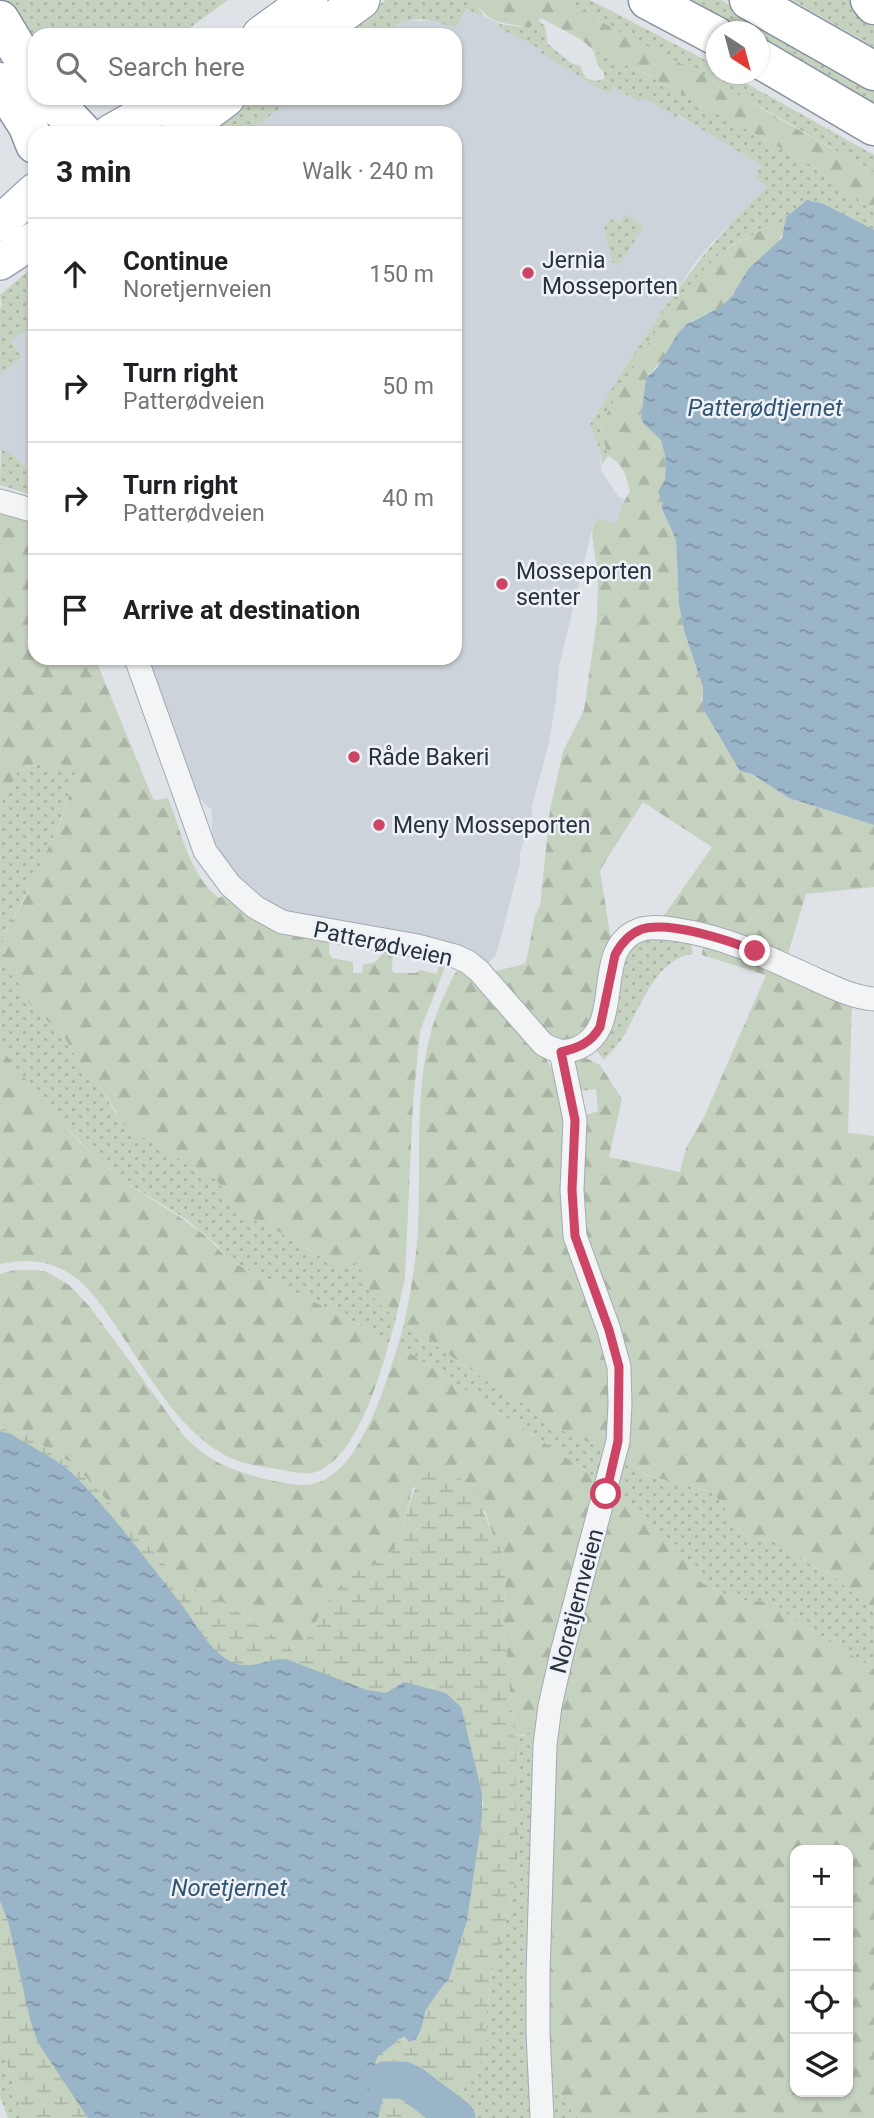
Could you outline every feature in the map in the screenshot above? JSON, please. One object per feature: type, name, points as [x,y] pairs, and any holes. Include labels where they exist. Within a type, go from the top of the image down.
[{"type":"highway","points":[[271,28],[309,0]]},
{"type":"highway","points":[[323,28],[361,0]]},
{"type":"highway","points":[[649,0],[706,31]]},
{"type":"highway","points":[[749,0],[874,71]]},
{"type":"highway","points":[[870,0],[874,5]]},
{"type":"highway","points":[[0,20],[28,66]]},
{"type":"highway","points":[[769,65],[874,127]]},
{"type":"highway","points":[[0,82],[28,128]]},
{"type":"highway","points":[[57,105],[76,126]]},
{"type":"highway","points":[[123,126],[161,105]]},
{"type":"highway","points":[[188,126],[217,105]]},
{"type":"main road","points":[[0,222],[28,197]]},
{"type":"main road","points":[[0,262],[28,244]]},
{"type":"street","points":[[0,501],[28,509]]},
{"type":"street","name":"Patterødveien","points":[[139,665],[205,851],[230,885],[255,907],[282,922],[418,946],[468,962],[543,1044],[561,1052]]},
{"type":"street","points":[[561,1052],[575,1049],[595,1036],[604,1015],[615,955],[626,939],[643,929],[685,931],[733,942],[841,990],[874,999]]},
{"type":"street","name":"Noretjernveien","points":[[542,2118],[538,1997],[545,1745],[550,1706],[562,1653],[618,1441],[620,1404],[619,1367],[609,1330],[575,1236],[572,1190],[575,1120],[561,1052]]},
{"type":"shaded area","points":[[468,8],[500,24],[497,26],[543,50],[542,52],[609,93],[614,87],[639,102],[644,97],[762,165],[768,187],[715,239],[694,264],[589,424],[600,449],[601,470],[618,496],[624,499],[617,525],[598,519],[593,525],[559,667],[549,743],[532,806],[532,817],[520,853],[520,864],[496,955],[488,963],[466,948],[441,939],[310,919],[276,908],[246,888],[219,856],[212,834],[212,810],[197,796],[149,665],[462,665],[462,126],[256,126],[285,105],[462,105],[462,28],[392,28],[405,21],[434,21],[455,27]]},
{"type":"shaded area","points":[[28,329],[28,469],[13,454],[0,451],[0,375],[22,358],[10,341]]},
{"type":"green space","points":[[4,0],[228,0],[190,28],[28,28],[28,44]]},
{"type":"green space","points":[[386,0],[473,0],[483,14],[481,16],[467,9],[455,28],[420,19],[405,21],[392,28],[347,28]]},
{"type":"green space","points":[[473,0],[559,0],[705,76],[706,84],[719,84],[874,173],[874,208],[868,207],[815,167],[640,71],[593,50],[582,40],[541,18],[529,28],[491,18]]},
{"type":"green space","points":[[559,0],[590,0],[706,60],[706,78]]},
{"type":"green space","points":[[678,0],[721,0],[758,21],[717,21]]},
{"type":"green space","points":[[792,0],[857,0],[874,21],[874,47]]},
{"type":"green space","points":[[538,20],[545,26],[548,44],[571,63],[580,66],[586,78],[596,81],[604,79],[604,73],[593,50],[640,71],[815,167],[868,207],[874,208],[874,230],[824,204],[807,201],[786,217],[784,231],[773,222],[718,256],[683,294],[668,315],[600,425],[608,456],[602,465],[600,449],[589,425],[693,269],[716,240],[768,187],[755,178],[761,165],[678,115],[676,117],[644,98],[639,102],[614,87],[609,94],[541,53],[542,50],[497,27],[500,24],[529,28]]},
{"type":"green space","points":[[769,27],[874,86],[874,110],[769,50]]},
{"type":"green space","points":[[717,84],[748,84],[874,155],[874,173]]},
{"type":"green space","points":[[242,105],[285,105],[256,126],[213,126]]},
{"type":"green space","points":[[625,214],[644,226],[619,266],[612,262],[604,229],[610,218],[619,224]]},
{"type":"green space","points":[[773,221],[784,231],[777,244],[748,269],[733,295],[722,307],[693,320],[678,333],[666,356],[646,378],[641,418],[661,440],[666,460],[665,479],[659,493],[663,503],[661,508],[676,540],[679,604],[684,631],[703,687],[701,700],[718,735],[736,760],[740,771],[752,774],[789,798],[874,825],[874,887],[806,894],[787,957],[660,921],[712,847],[643,802],[600,870],[610,934],[614,943],[592,1028],[570,1042],[555,1040],[503,986],[495,971],[525,964],[527,958],[535,915],[540,906],[550,810],[563,751],[584,710],[597,619],[598,577],[593,525],[598,519],[617,524],[621,507],[630,491],[620,466],[608,456],[600,425],[653,336],[683,293],[725,250]]},
{"type":"green space","points":[[28,271],[28,329],[11,341],[22,358],[0,375],[2,306],[0,295]]},
{"type":"green space","points":[[1,450],[13,454],[28,469],[28,494],[0,485]]},
{"type":"green space","points":[[0,513],[28,520],[28,665],[98,665],[153,799],[168,798],[194,866],[209,889],[219,898],[226,894],[329,939],[329,953],[332,958],[353,962],[353,973],[362,973],[363,964],[376,961],[384,949],[393,949],[394,973],[416,973],[420,970],[437,974],[440,960],[443,961],[444,970],[420,1031],[413,1102],[405,1278],[396,1318],[373,1297],[355,1263],[338,1266],[269,1226],[242,1214],[215,1178],[192,1168],[154,1141],[139,1136],[123,1123],[95,1078],[82,1068],[62,1033],[29,1003],[2,950],[4,934],[23,902],[60,823],[79,773],[34,764],[18,771],[0,806]]},
{"type":"green space","points":[[35,764],[80,773],[40,866],[4,934],[39,1014],[62,1033],[82,1068],[95,1078],[115,1112],[139,1136],[154,1141],[192,1168],[215,1178],[242,1214],[269,1226],[338,1266],[355,1263],[373,1297],[396,1318],[389,1343],[353,1321],[228,1260],[218,1246],[187,1220],[122,1180],[95,1157],[43,1103],[0,1047],[0,806],[18,771]]},
{"type":"green space","points":[[646,936],[690,940],[693,954],[668,965],[659,975],[642,1000],[622,1039],[604,1060],[594,1048],[623,954]]},
{"type":"green space","points":[[704,942],[852,1001],[848,1133],[874,1136],[874,1612],[832,1575],[812,1566],[783,1544],[764,1538],[748,1538],[731,1522],[724,1505],[712,1492],[646,1475],[626,1459],[629,1434],[586,1234],[582,1186],[583,1116],[598,1111],[596,1089],[579,1091],[573,1066],[582,1056],[600,1065],[622,1099],[609,1157],[680,1172],[686,1148],[704,1117],[766,975],[702,955]]},
{"type":"green space","points":[[460,967],[545,1057],[562,1097],[591,1303],[610,1375],[608,1443],[593,1444],[565,1432],[538,1411],[511,1397],[443,1351],[428,1337],[404,1324],[417,1240],[420,1112],[426,1055],[442,1000]]},
{"type":"green space","points":[[0,1047],[71,1133],[120,1178],[191,1225],[228,1260],[353,1321],[389,1343],[364,1415],[355,1433],[332,1462],[319,1471],[300,1473],[247,1464],[217,1450],[184,1422],[169,1404],[94,1296],[76,1278],[58,1267],[39,1262],[0,1264]]},
{"type":"green space","points":[[15,1270],[47,1272],[69,1285],[90,1307],[185,1437],[204,1453],[232,1469],[295,1485],[313,1484],[330,1477],[344,1464],[368,1426],[398,1345],[598,1481],[539,1725],[528,1734],[514,1734],[503,1619],[506,1573],[502,1552],[485,1511],[413,1487],[401,1530],[390,1554],[381,1562],[357,1572],[344,1583],[329,1602],[297,1655],[286,1644],[222,1602],[181,1582],[75,1465],[26,1435],[0,1428],[0,1274]]},
{"type":"green space","points":[[404,1324],[428,1337],[443,1351],[511,1397],[538,1411],[565,1432],[608,1443],[598,1481],[398,1345]]},
{"type":"green space","name":"Noretjernet","points":[[0,1428],[26,1435],[75,1465],[181,1582],[222,1602],[286,1644],[297,1655],[322,1612],[344,1582],[391,1553],[424,1473],[443,1470],[463,1480],[475,1490],[502,1551],[506,1573],[503,1619],[516,1754],[516,1818],[520,1841],[512,1898],[491,1976],[487,2012],[487,2053],[461,2085],[444,2118],[358,2118],[376,2075],[375,2059],[381,2051],[402,2037],[409,2042],[416,2039],[425,2011],[449,1979],[467,1921],[483,1804],[467,1735],[143,2118],[26,2118],[0,2046]]},
{"type":"green space","points":[[626,1459],[646,1475],[712,1492],[724,1505],[731,1522],[748,1538],[764,1538],[783,1544],[812,1566],[832,1575],[874,1612],[874,1669],[791,1618],[774,1602],[735,1600],[700,1582],[678,1547],[615,1494]]},
{"type":"green space","points":[[615,1494],[678,1547],[700,1582],[735,1600],[774,1602],[791,1618],[874,1669],[874,2118],[578,2118],[550,2085],[548,2044],[552,1772],[560,1706]]},
{"type":"green space","points":[[539,1725],[534,2118],[444,2118],[461,2085],[487,2053],[487,2012],[491,1976],[512,1898],[520,1841],[516,1818],[514,1734],[523,1736]]},
{"type":"green space","points":[[0,2046],[26,2118],[8,2118],[0,2097]]},
{"type":"green space","points":[[550,2085],[578,2118],[553,2118]]},
{"type":"water","name":"Patterødtjernet","points":[[807,200],[824,204],[874,230],[874,825],[789,798],[752,774],[740,771],[702,707],[703,687],[684,631],[679,604],[676,540],[661,507],[663,503],[658,492],[665,479],[666,460],[661,440],[641,418],[646,378],[657,368],[678,333],[687,324],[721,307],[733,295],[748,269],[782,238],[786,217]]},
{"type":"water","name":"Noretjernet","points":[[0,1431],[11,1434],[46,1455],[78,1479],[131,1540],[204,1637],[225,1658],[241,1665],[286,1659],[367,1690],[386,1693],[404,1682],[446,1693],[461,1707],[482,1793],[482,1818],[467,1921],[449,1979],[426,2010],[416,2039],[409,2042],[404,2037],[377,2058],[376,2075],[385,2080],[386,2084],[378,2118],[88,2118],[38,2043],[8,1921],[0,1901]]},
{"type":"waterway","points":[[385,2080],[403,2080],[412,2084],[457,2118]]},
{"type":"place","name":"Jernia Mosseporten","points":[[528,273]]},
{"type":"place","name":"Mosseporten senter","points":[[502,584]]},
{"type":"place","name":"Råde Bakeri","points":[[354,757]]},
{"type":"place","name":"Meny Mosseporten","points":[[379,825]]},
{"type":"route","points":[[606,1494],[618,1441],[619,1367],[609,1330],[575,1236],[572,1190],[575,1120],[561,1052],[586,1044],[595,1036],[604,1015],[615,955],[620,945],[633,934],[653,928],[699,933],[755,951]]}]
